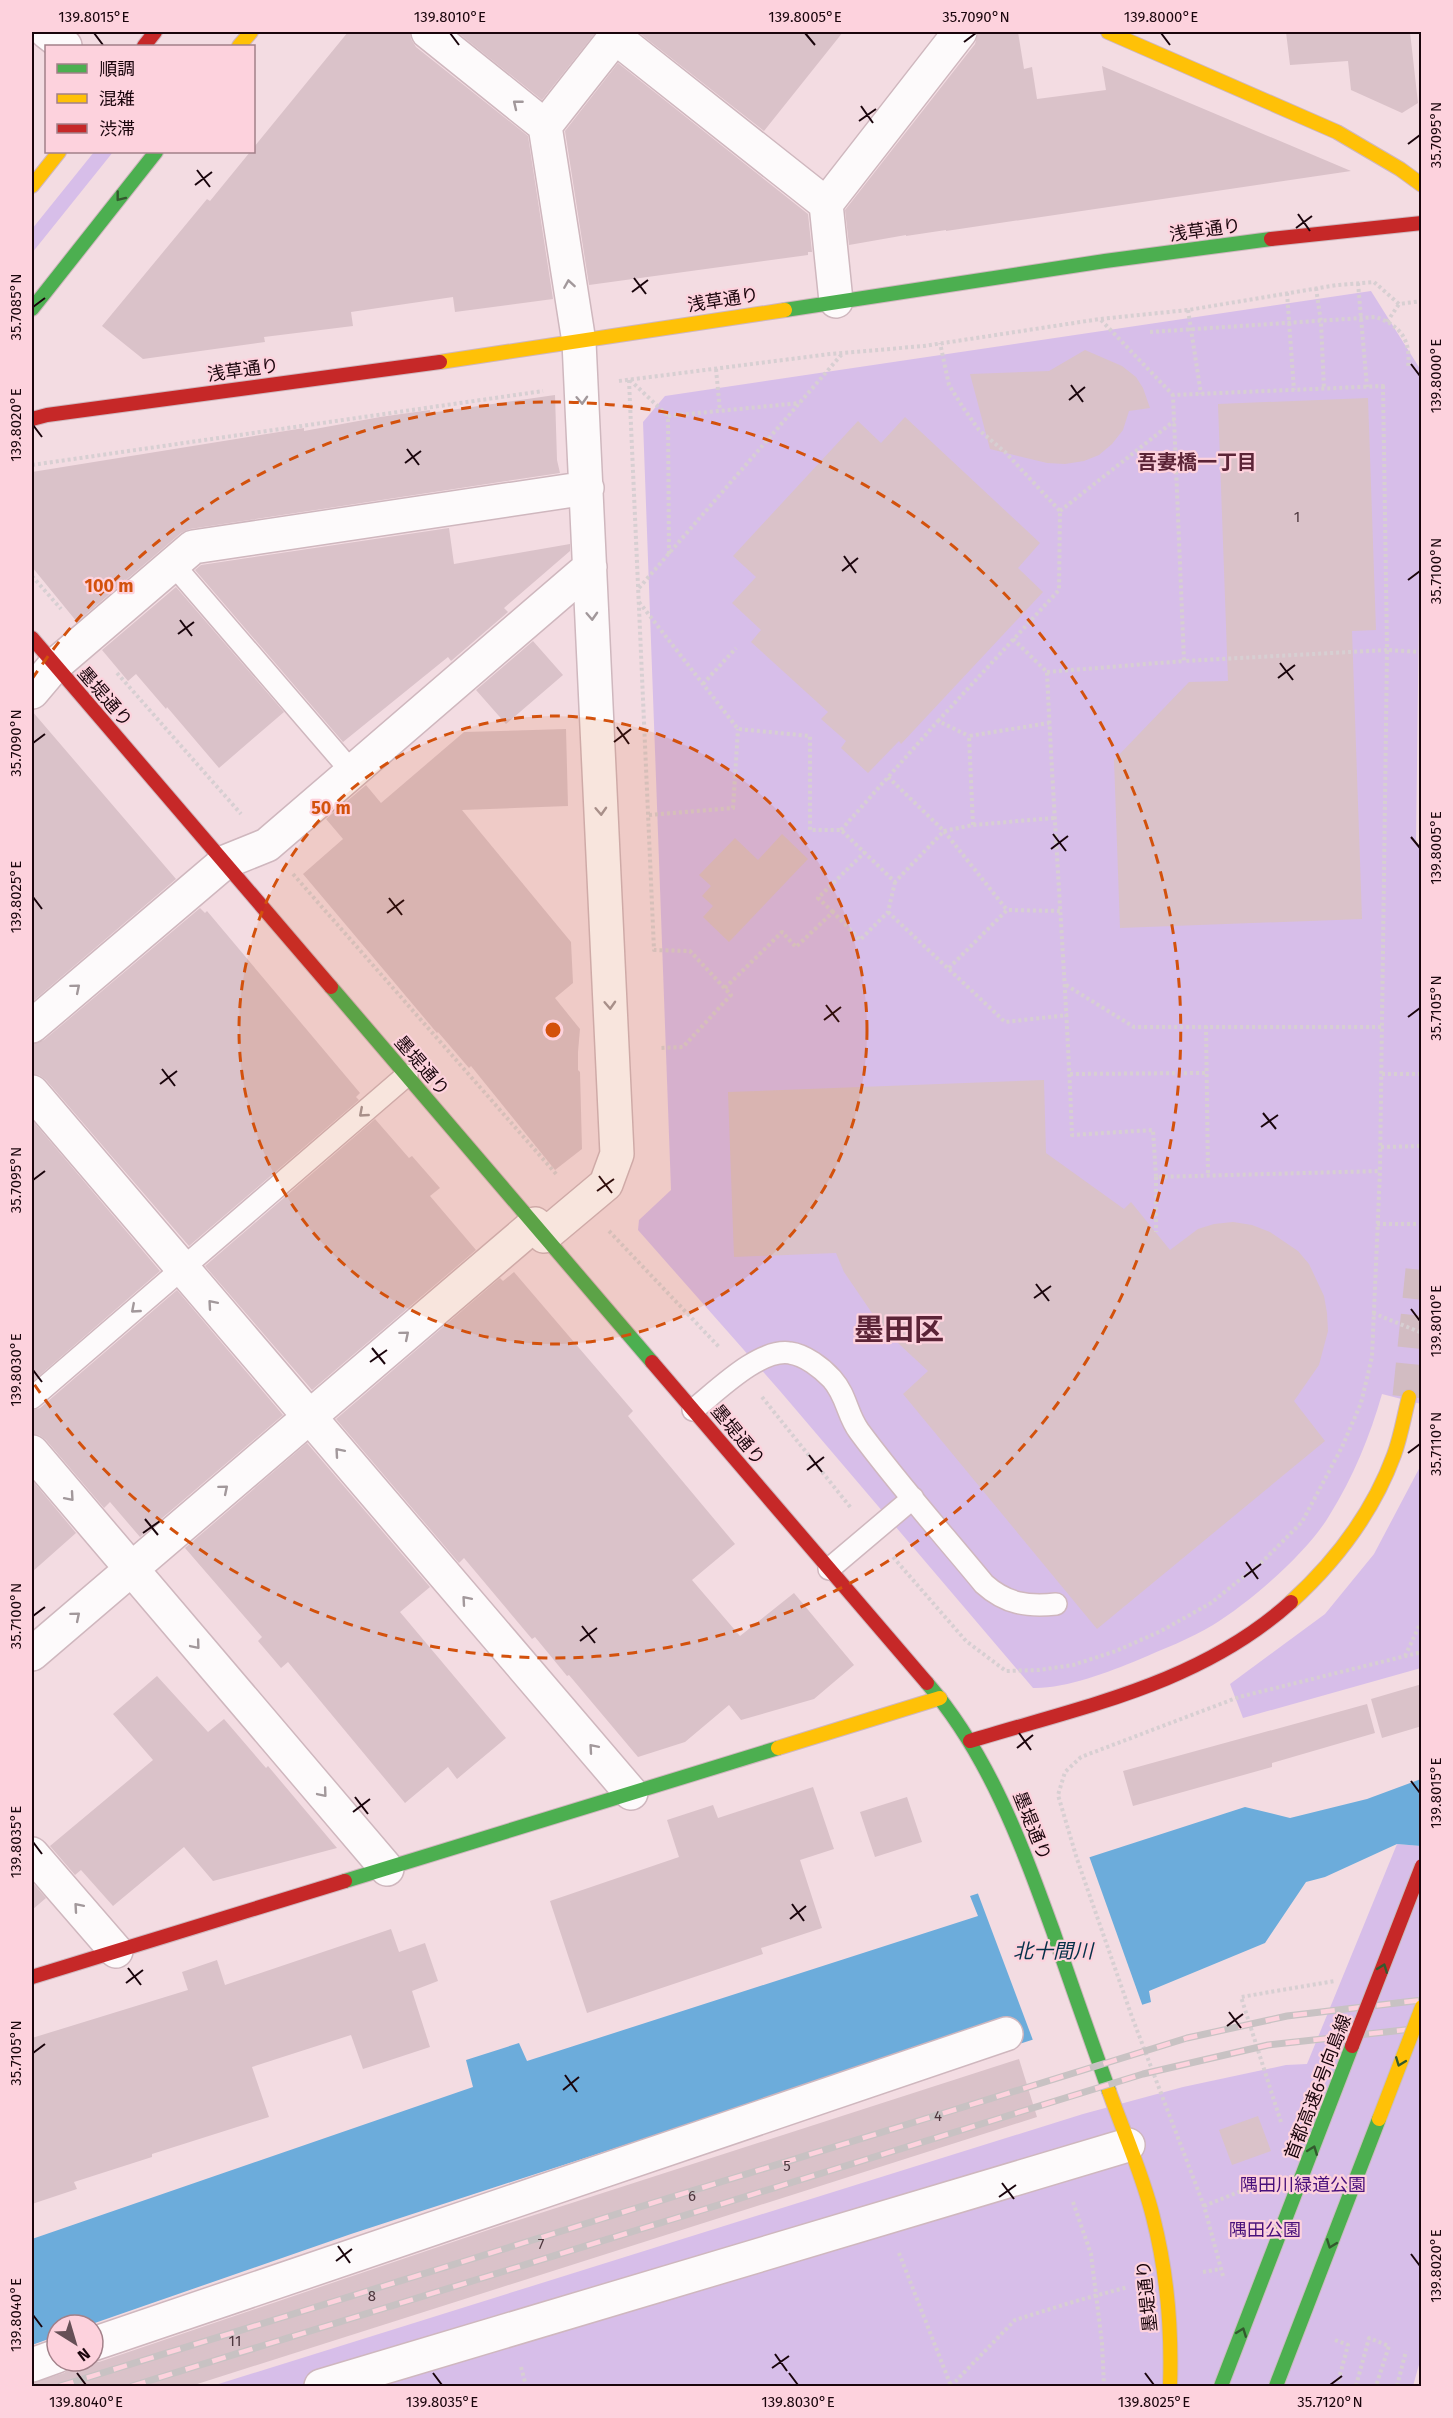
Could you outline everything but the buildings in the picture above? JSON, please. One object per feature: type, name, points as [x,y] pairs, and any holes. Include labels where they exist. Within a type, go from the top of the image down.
[{"type":"main road","points":[[145,45],[155,32]]},
{"type":"main road","points":[[240,45],[251,32]]},
{"type":"main road","points":[[1108,32],[1337,132],[1400,169],[1422,185]]},
{"type":"main road","points":[[32,186],[58,153]]},
{"type":"main road","points":[[32,309],[155,153]]},
{"type":"main road","name":"浅草通り","points":[[32,418],[579,342],[836,301],[1318,232],[1422,223]]},
{"type":"main road","name":"墨堤通り","points":[[32,638],[940,1698],[970,1741],[999,1792],[1031,1870],[1153,2215],[1166,2278],[1171,2358],[1170,2386]]},
{"type":"main road","points":[[970,1741],[1140,1690],[1182,1673],[1223,1651],[1272,1620],[1312,1583],[1346,1546],[1368,1511],[1394,1457],[1409,1397]]},
{"type":"main road","points":[[32,1977],[940,1698]]},
{"type":"main road","name":"首都高速6号向島線","points":[[1221,2386],[1422,1866]]},
{"type":"main road","points":[[1276,2386],[1422,2007]]},
{"type":"street","points":[[47,32],[64,45]]},
{"type":"street","points":[[32,1654],[309,1417],[539,1230],[606,1184],[617,1154],[579,342],[545,126],[428,32]]},
{"type":"street","points":[[836,301],[826,204],[960,32]]},
{"type":"street","points":[[545,126],[617,34],[826,204]]},
{"type":"street","points":[[32,692],[54,666],[193,547],[587,488]]},
{"type":"street","points":[[32,1026],[225,862],[267,844],[590,567]]},
{"type":"street","points":[[32,1092],[631,1793]]},
{"type":"street","points":[[32,1452],[387,1869]]},
{"type":"street","points":[[32,1854],[116,1951]]},
{"type":"street","points":[[105,2340],[1006,2034]]},
{"type":"street","points":[[321,2386],[1128,2145]]},
{"type":"lane","points":[[172,563],[352,772]]},
{"type":"lane","points":[[32,1398],[407,1075]]},
{"type":"lane","points":[[693,1410],[753,1363],[769,1355],[790,1353],[812,1362],[843,1392],[856,1428],[984,1584],[996,1595],[1029,1606],[1056,1604]]},
{"type":"lane","points":[[829,1569],[913,1498]]},
{"type":"path","points":[[32,465],[582,385],[939,343],[1100,319],[1188,310],[1358,283],[1374,282],[1399,304],[1422,301]]},
{"type":"path","points":[[1358,283],[1367,387]]},
{"type":"path","points":[[1316,288],[1321,322],[1324,389]]},
{"type":"path","points":[[1287,293],[1294,390]]},
{"type":"path","points":[[1388,322],[1399,304]]},
{"type":"path","points":[[1188,310],[1201,394]]},
{"type":"path","points":[[1150,332],[1376,317],[1388,322],[1403,335],[1410,352],[1408,367]]},
{"type":"path","points":[[1100,319],[1173,395],[1184,661]]},
{"type":"path","points":[[841,830],[1059,590],[1060,511],[1005,452],[979,429],[964,410],[949,385],[939,343]]},
{"type":"path","points":[[639,588],[843,353]]},
{"type":"path","points":[[716,369],[720,411]]},
{"type":"path","points":[[629,380],[668,416],[669,554]]},
{"type":"path","points":[[629,380],[654,950],[690,951],[732,995],[683,1047],[661,1048]]},
{"type":"path","points":[[602,1224],[742,1372],[872,1533],[966,1641],[1006,1671],[1039,1670],[1074,1665],[1116,1651],[1161,1631],[1211,1604],[1263,1561],[1302,1522],[1342,1447],[1361,1403],[1372,1357],[1381,1147],[1383,1027],[1387,650],[1383,386],[1173,395]]},
{"type":"path","points":[[668,416],[801,402]]},
{"type":"path","points":[[1060,511],[1174,421]]},
{"type":"path","points":[[32,576],[562,1180]]},
{"type":"path","points":[[639,601],[738,729],[733,808],[648,815]]},
{"type":"path","points":[[1013,639],[1047,672],[1054,818],[1068,1015],[1072,1135],[1153,1131],[1156,1232]]},
{"type":"path","points":[[703,684],[736,648]]},
{"type":"path","points":[[1047,672],[1184,661],[1387,650],[1422,652]]},
{"type":"path","points":[[938,721],[969,736],[1049,723]]},
{"type":"path","points":[[738,729],[810,736],[810,830],[841,830],[896,882]]},
{"type":"path","points":[[969,736],[973,825]]},
{"type":"path","points":[[888,777],[944,831],[1007,910]]},
{"type":"path","points":[[865,852],[818,898],[860,940],[888,912],[896,882],[944,831],[973,825],[1054,818]]},
{"type":"path","points":[[949,968],[1007,910],[1060,911]]},
{"type":"path","points":[[725,988],[782,932],[796,947],[832,912]]},
{"type":"path","points":[[888,912],[1005,1022],[1068,1015]]},
{"type":"path","points":[[1066,985],[1134,1027],[1383,1027]]},
{"type":"path","points":[[1206,1026],[1208,1175]]},
{"type":"path","points":[[1070,1074],[1206,1073]]},
{"type":"path","points":[[1382,1074],[1422,1074]]},
{"type":"path","points":[[1381,1147],[1422,1146]]},
{"type":"path","points":[[1156,1177],[1380,1171]]},
{"type":"path","points":[[1377,1224],[1422,1224]]},
{"type":"path","points":[[1373,1314],[1422,1333]]},
{"type":"path","points":[[1405,1656],[1422,1620]]},
{"type":"path","points":[[1224,2278],[1204,2206],[1132,2017],[1077,1859],[1058,1795],[1065,1772],[1081,1757],[1239,1697],[1422,1652]]},
{"type":"path","points":[[1276,2103],[1241,1997],[1342,1980]]},
{"type":"path","points":[[1061,2164],[1090,2254],[1104,2386]]},
{"type":"path","points":[[1204,2206],[1233,2194]]},
{"type":"path","points":[[885,2217],[951,2386],[1015,2320],[1096,2295],[1166,2278],[1220,2270]]},
{"type":"path","points":[[1356,2386],[1370,2338],[1389,2346],[1376,2386]]},
{"type":"path","points":[[1337,2386],[1348,2345]]},
{"type":"path","points":[[1396,2386],[1407,2351]]},
{"type":"green space","points":[[93,153],[112,153],[32,253],[32,229]]},
{"type":"green space","points":[[1371,291],[1422,372],[1416,844],[1422,845],[1421,1404],[1382,1394],[1353,1472],[1329,1516],[1307,1545],[1277,1576],[1228,1615],[1186,1639],[1114,1670],[1072,1683],[1033,1688],[780,1391],[638,1230],[639,1220],[671,1190],[643,422],[665,396]]},
{"type":"green space","points":[[1421,1465],[1421,1668],[1243,1718],[1230,1684],[1325,1614],[1374,1554]]},
{"type":"green space","name":"隅田公園","points":[[1397,1844],[1421,1846],[1422,2354],[1413,2386],[212,2386],[1083,2114],[1183,2087],[1286,2065],[1307,2064]]},
{"type":"water","name":"北十間川","points":[[1421,1779],[1421,1846],[1397,1844],[1325,1877],[1306,1882],[1265,1943],[1149,1991],[1151,2002],[1016,2045],[1006,2021],[351,2234],[105,2319],[105,2313],[45,2313],[45,2340],[32,2345],[32,2239],[473,2087],[466,2060],[519,2043],[527,2061],[978,1916],[970,1896],[1245,1807],[1290,1818],[1367,1799]]},
{"type":"pier","points":[[1089,1856],[1143,2007],[1034,2043],[977,1891]]},
{"type":"tunnel","points":[[1409,1397],[1422,1270]]},
{"type":"railway","points":[[60,2386],[1187,2038],[1287,2016],[1422,2000]]},
{"type":"railway","points":[[132,2386],[1143,2074],[1268,2045],[1422,2028]]},
{"type":"traffic: fast","points":[[32,309],[155,153]]},
{"type":"traffic: fast","points":[[785,310],[1105,261],[1271,239]]},
{"type":"traffic: fast","points":[[331,987],[652,1362]]},
{"type":"traffic: fast","points":[[927,1683],[968,1740],[1001,1801],[1041,1898],[1109,2091]]},
{"type":"traffic: fast","points":[[345,1881],[778,1748]]},
{"type":"traffic: fast","points":[[1221,2386],[1352,2046]]},
{"type":"traffic: fast","points":[[1276,2386],[1379,2119]]},
{"type":"traffic: slow","points":[[240,45],[251,32]]},
{"type":"traffic: slow","points":[[1108,32],[1337,132],[1400,169],[1422,185]]},
{"type":"traffic: slow","points":[[32,186],[58,153]]},
{"type":"traffic: slow","points":[[440,362],[785,310]]},
{"type":"traffic: slow","points":[[1291,1602],[1323,1570],[1364,1516],[1385,1476],[1396,1448],[1409,1397]]},
{"type":"traffic: slow","points":[[778,1748],[940,1698]]},
{"type":"traffic: slow","points":[[1379,2119],[1422,2007]]},
{"type":"traffic: slow","points":[[1109,2091],[1144,2185],[1158,2238],[1168,2301],[1170,2386]]},
{"type":"traffic: jam","points":[[145,45],[155,32]]},
{"type":"traffic: jam","points":[[1271,239],[1422,223]]},
{"type":"traffic: jam","points":[[32,419],[47,415],[440,362]]},
{"type":"traffic: jam","points":[[32,638],[331,987]]},
{"type":"traffic: jam","points":[[652,1362],[927,1683]]},
{"type":"traffic: jam","points":[[970,1741],[1098,1703],[1180,1673],[1256,1630],[1291,1602]]},
{"type":"traffic: jam","points":[[1352,2046],[1422,1866]]},
{"type":"traffic: jam","points":[[32,1977],[345,1881]]},
{"type":"district","name":"吾妻橋一丁目","points":[[1197,462]]},
{"type":"district","name":"墨田区","points":[[899,1330]]},
{"type":"park label","name":"隅田川緑道公園","points":[[1303,2185]]}]
